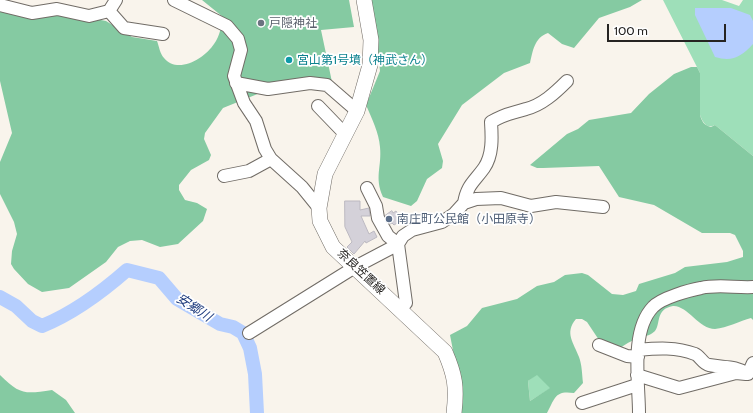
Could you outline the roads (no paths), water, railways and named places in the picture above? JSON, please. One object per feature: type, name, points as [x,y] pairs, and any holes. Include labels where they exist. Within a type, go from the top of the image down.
[{"type":"main road","name":"奈良笠置線","points":[[364,0],[371,40],[370,59],[366,83],[357,111],[325,174],[319,208],[320,221],[333,247],[445,352],[454,372],[456,394],[454,413]]},
{"type":"street","points":[[0,5],[32,13],[56,9],[88,16],[109,11],[116,0]]},
{"type":"street","points":[[174,0],[227,26],[238,39],[241,50],[234,76],[244,103],[256,122],[261,141],[271,159],[302,186],[319,208]]},
{"type":"street","points":[[188,0],[194,5],[195,10]]},
{"type":"street","points":[[109,11],[124,28],[163,34]]},
{"type":"street","points":[[464,203],[469,185],[485,167],[492,144],[491,122],[506,113],[526,109],[544,101],[567,81]]},
{"type":"street","points":[[236,83],[268,89],[310,84],[327,84],[357,111]]},
{"type":"street","points":[[318,106],[345,134]]},
{"type":"street","points":[[224,176],[250,171],[271,159]]},
{"type":"street","points":[[366,188],[376,206],[378,218],[388,236],[398,244],[406,304],[400,309]]},
{"type":"street","points":[[249,333],[355,267],[398,244],[403,236],[412,230],[442,222],[454,214],[464,203],[476,198],[501,198],[531,206],[556,202],[603,207]]},
{"type":"street","points":[[639,413],[637,380],[638,354],[643,322],[654,306],[669,298],[702,287],[753,286]]},
{"type":"street","points":[[599,345],[627,356],[659,348],[677,349],[696,354],[707,365],[738,368],[751,376]]},
{"type":"street","points":[[751,376],[753,363]]},
{"type":"street","points":[[582,403],[637,380],[654,379],[679,388],[736,374],[751,376]]},
{"type":"water","points":[[695,8],[731,8],[750,15],[753,21],[753,44],[740,55],[731,59],[715,57],[695,15]]},
{"type":"waterway","name":"安郷川","points":[[0,297],[16,306],[32,321],[42,326],[65,315],[87,301],[127,270],[159,278],[177,299],[220,324],[233,327],[243,333],[250,348],[255,374],[257,413]]},
{"type":"place","name":"戸隠神社","points":[[261,23]]},
{"type":"place","name":"宮山第1号墳（神武さん）","points":[[289,60]]},
{"type":"place","name":"南庄町公民館（小田原寺）","points":[[389,219]]}]
